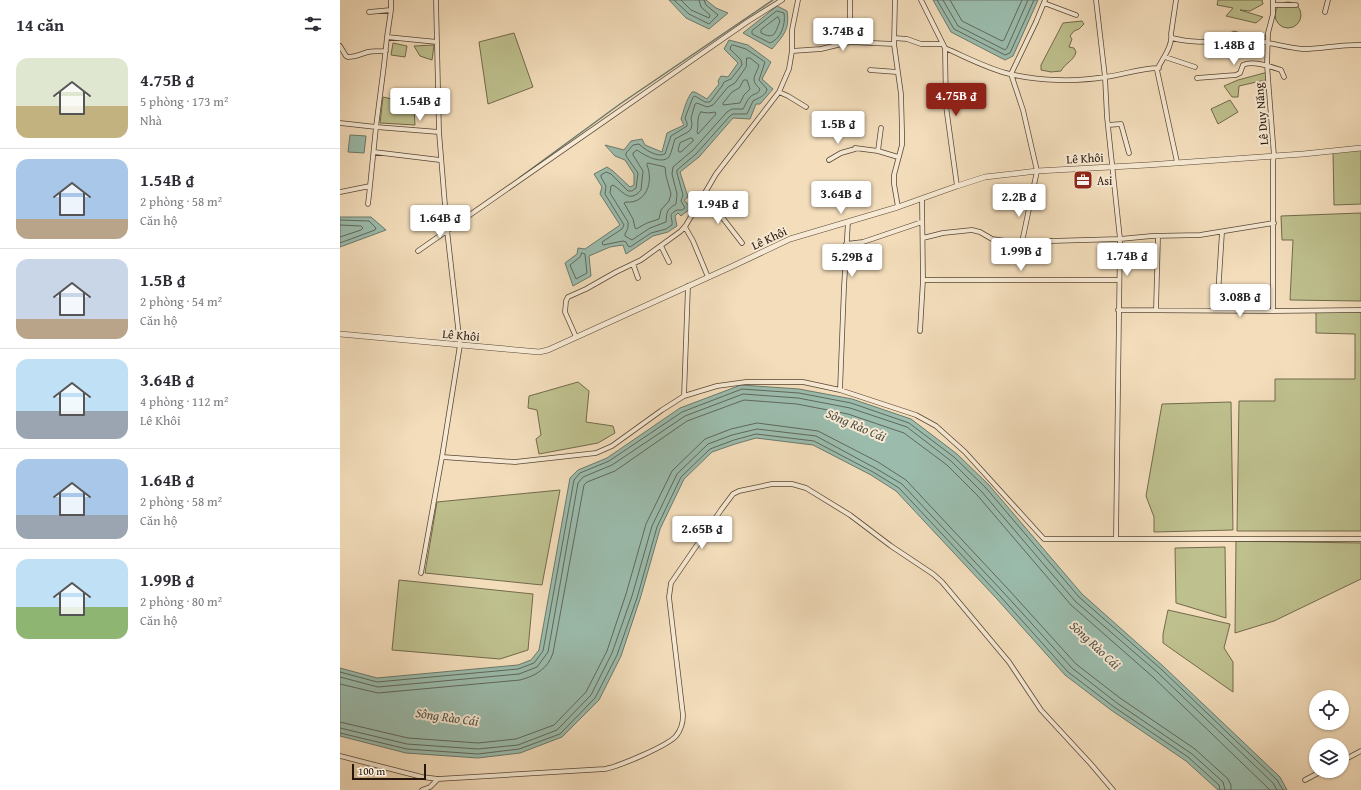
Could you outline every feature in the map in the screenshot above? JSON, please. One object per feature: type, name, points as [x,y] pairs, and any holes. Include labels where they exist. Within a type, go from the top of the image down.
[{"type":"street","points":[[368,204],[391,0]]},
{"type":"street","points":[[421,573],[442,458],[460,345],[440,160],[436,0]]},
{"type":"street","points":[[418,251],[747,22],[782,0]]},
{"type":"street","points":[[576,337],[565,312],[568,297],[633,264],[661,246],[685,227],[721,166],[779,92],[789,69],[792,51],[792,30],[798,0]]},
{"type":"street","points":[[850,0],[850,42]]},
{"type":"street","points":[[895,0],[894,44],[900,94],[902,131],[902,145],[894,175],[898,208]]},
{"type":"street","points":[[920,0],[944,46],[946,106],[957,186]]},
{"type":"street","points":[[1096,0],[1120,239],[1116,538]]},
{"type":"street","points":[[1176,0],[1171,34],[1172,38],[1158,70],[1161,91],[1177,162]]},
{"type":"street","points":[[1325,12],[1328,0]]},
{"type":"street","points":[[1022,242],[1036,171],[1022,110],[1010,74],[1036,22],[1044,2],[1076,15]]},
{"type":"street","points":[[1273,2],[1296,5]]},
{"type":"street","name":"Lê Duy Năng","points":[[1273,2],[1273,14],[1268,33],[1267,65],[1274,156],[1273,311]]},
{"type":"street","points":[[369,12],[391,10]]},
{"type":"street","points":[[387,38],[437,42]]},
{"type":"street","points":[[894,38],[907,39],[921,44],[944,46],[1010,74],[1029,77],[1068,80],[1104,77],[1148,68],[1159,68]]},
{"type":"street","points":[[1172,38],[1198,41],[1254,41],[1303,49],[1345,44],[1361,45]]},
{"type":"street","points":[[792,51],[821,49],[850,42],[894,44]]},
{"type":"street","points":[[340,46],[348,57],[360,56],[366,52],[372,51],[386,51]]},
{"type":"street","points":[[1165,56],[1195,67]]},
{"type":"street","points":[[1197,78],[1236,75],[1240,73],[1243,65],[1247,63],[1267,65],[1281,70],[1284,77]]},
{"type":"street","points":[[870,70],[897,72]]},
{"type":"street","points":[[779,92],[806,107]]},
{"type":"street","points":[[340,124],[439,132]]},
{"type":"street","points":[[1108,125],[1121,124],[1129,153]]},
{"type":"street","points":[[878,152],[881,128]]},
{"type":"street","points":[[829,160],[841,152],[855,148],[898,157]]},
{"type":"street","name":"Lê Khôi","points":[[340,334],[539,352],[548,350],[790,239],[898,208],[985,177],[1036,171],[1274,156],[1361,148]]},
{"type":"street","points":[[374,152],[440,160]]},
{"type":"street","points":[[340,192],[370,186]]},
{"type":"street","points":[[702,198],[715,208],[742,243]]},
{"type":"street","points":[[920,331],[923,280],[922,199]]},
{"type":"street","points":[[840,390],[848,222]]},
{"type":"street","points":[[846,244],[862,242],[922,222]]},
{"type":"street","points":[[923,238],[943,233],[972,230],[992,239],[1013,242],[1120,239],[1200,235],[1274,223]]},
{"type":"street","points":[[685,227],[693,241],[708,277]]},
{"type":"street","points":[[1217,310],[1222,232]]},
{"type":"street","points":[[1156,310],[1158,237]]},
{"type":"street","points":[[661,246],[669,262]]},
{"type":"street","points":[[633,264],[638,278]]},
{"type":"street","points":[[923,280],[1119,280]]},
{"type":"street","points":[[684,396],[688,286]]},
{"type":"street","points":[[1118,310],[1361,310]]},
{"type":"street","points":[[442,458],[515,462],[596,453],[612,446],[684,396],[722,385],[746,382],[803,382],[840,390],[916,415],[936,426],[965,452],[1044,539],[1361,539]]},
{"type":"street","points":[[340,756],[422,777],[438,779],[605,770],[623,764],[673,739],[681,729],[683,715],[669,596],[671,583],[720,510],[733,494],[738,491],[772,484],[782,484],[796,485],[810,490],[850,515],[891,546],[937,577],[1009,662],[1039,708],[1113,790]]},
{"type":"street","points":[[1349,757],[1361,751]]},
{"type":"street","points":[[1305,780],[1309,778]]},
{"type":"street","points":[[422,790],[430,787],[438,779]]},
{"type":"green space","points":[[1218,0],[1262,0],[1263,4],[1250,11],[1240,10],[1263,17],[1256,23],[1226,16],[1233,8],[1217,5]]},
{"type":"green space","points":[[1288,2],[1297,6],[1301,15],[1297,24],[1288,28],[1279,24],[1275,15],[1279,6]]},
{"type":"green space","points":[[1082,21],[1084,24],[1070,36],[1072,39],[1069,47],[1074,48],[1076,52],[1073,58],[1061,71],[1051,72],[1041,70],[1041,65],[1063,23]]},
{"type":"green space","points":[[1234,31],[1247,35],[1267,36],[1267,43],[1255,41],[1256,56],[1241,54],[1243,42],[1253,41],[1224,36]]},
{"type":"green space","points":[[514,33],[533,87],[488,104],[479,42]]},
{"type":"green space","points":[[393,43],[407,46],[405,57],[391,55]]},
{"type":"green space","points":[[434,45],[432,60],[420,56],[414,46]]},
{"type":"green space","points":[[1268,72],[1270,79],[1239,86],[1238,97],[1232,97],[1224,86],[1238,80]]},
{"type":"green space","points":[[383,97],[415,104],[415,125],[380,123]]},
{"type":"green space","points":[[1230,100],[1238,112],[1218,124],[1211,109]]},
{"type":"green space","points":[[1361,150],[1361,204],[1334,205],[1333,151]]},
{"type":"green space","points":[[1361,213],[1361,301],[1290,300],[1293,240],[1282,240],[1281,216]]},
{"type":"green space","points":[[1316,311],[1361,311],[1361,531],[1237,531],[1239,401],[1275,401],[1275,379],[1355,379],[1355,334],[1316,333]]},
{"type":"green space","points":[[578,382],[589,391],[586,422],[613,426],[615,433],[598,443],[539,454],[536,439],[541,435],[537,410],[528,408],[529,396]]},
{"type":"green space","points":[[1231,402],[1233,530],[1154,532],[1154,517],[1146,496],[1162,404]]},
{"type":"green space","points":[[560,490],[542,585],[425,573],[437,502]]},
{"type":"green space","points":[[1236,541],[1361,543],[1361,579],[1274,621],[1235,633]]},
{"type":"green space","points":[[1225,547],[1226,618],[1176,603],[1175,548]]},
{"type":"green space","points":[[399,580],[533,594],[528,650],[500,659],[392,650]]},
{"type":"green space","points":[[1168,610],[1230,624],[1224,648],[1233,662],[1233,692],[1163,643],[1163,634]]},
{"type":"water","points":[[669,0],[706,0],[716,8],[728,13],[709,29],[686,18]]},
{"type":"water","points":[[933,0],[1038,0],[1013,56],[1005,60],[951,32]]},
{"type":"water","points":[[777,6],[787,11],[788,23],[783,36],[772,49],[743,33]]},
{"type":"water","points":[[729,40],[748,45],[771,62],[762,79],[773,89],[760,104],[756,104],[750,119],[733,118],[699,157],[680,172],[688,197],[684,200],[691,208],[681,216],[678,213],[675,216],[677,226],[668,232],[653,236],[626,254],[623,245],[610,247],[589,256],[591,276],[573,286],[565,263],[577,254],[578,248],[585,249],[620,225],[600,194],[602,187],[594,174],[607,167],[630,187],[634,185],[634,174],[625,160],[615,156],[605,145],[624,150],[631,141],[642,139],[645,145],[662,152],[667,133],[684,125],[681,119],[692,92],[695,92],[707,99],[719,84],[718,81],[721,76],[728,77],[738,63],[724,49]]},
{"type":"water","points":[[350,135],[366,136],[364,153],[348,152]]},
{"type":"water","points":[[340,217],[371,217],[386,230],[340,247]]},
{"type":"water","name":"Sông Rào Cái","points":[[741,385],[799,389],[852,399],[911,419],[957,454],[989,485],[1082,594],[1163,666],[1280,777],[1287,790],[1218,790],[1186,761],[1111,710],[1065,675],[997,599],[896,491],[871,475],[813,445],[756,438],[712,452],[684,479],[660,529],[640,599],[621,656],[599,700],[562,737],[520,753],[478,758],[406,753],[340,736],[340,668],[377,678],[518,665],[531,660],[539,650],[570,478],[578,470],[607,458],[680,408]]},
{"type":"waterway","points":[[519,178],[620,104],[773,0]]},
{"type":"place","name":"Asi","points":[[1083,180]]}]
